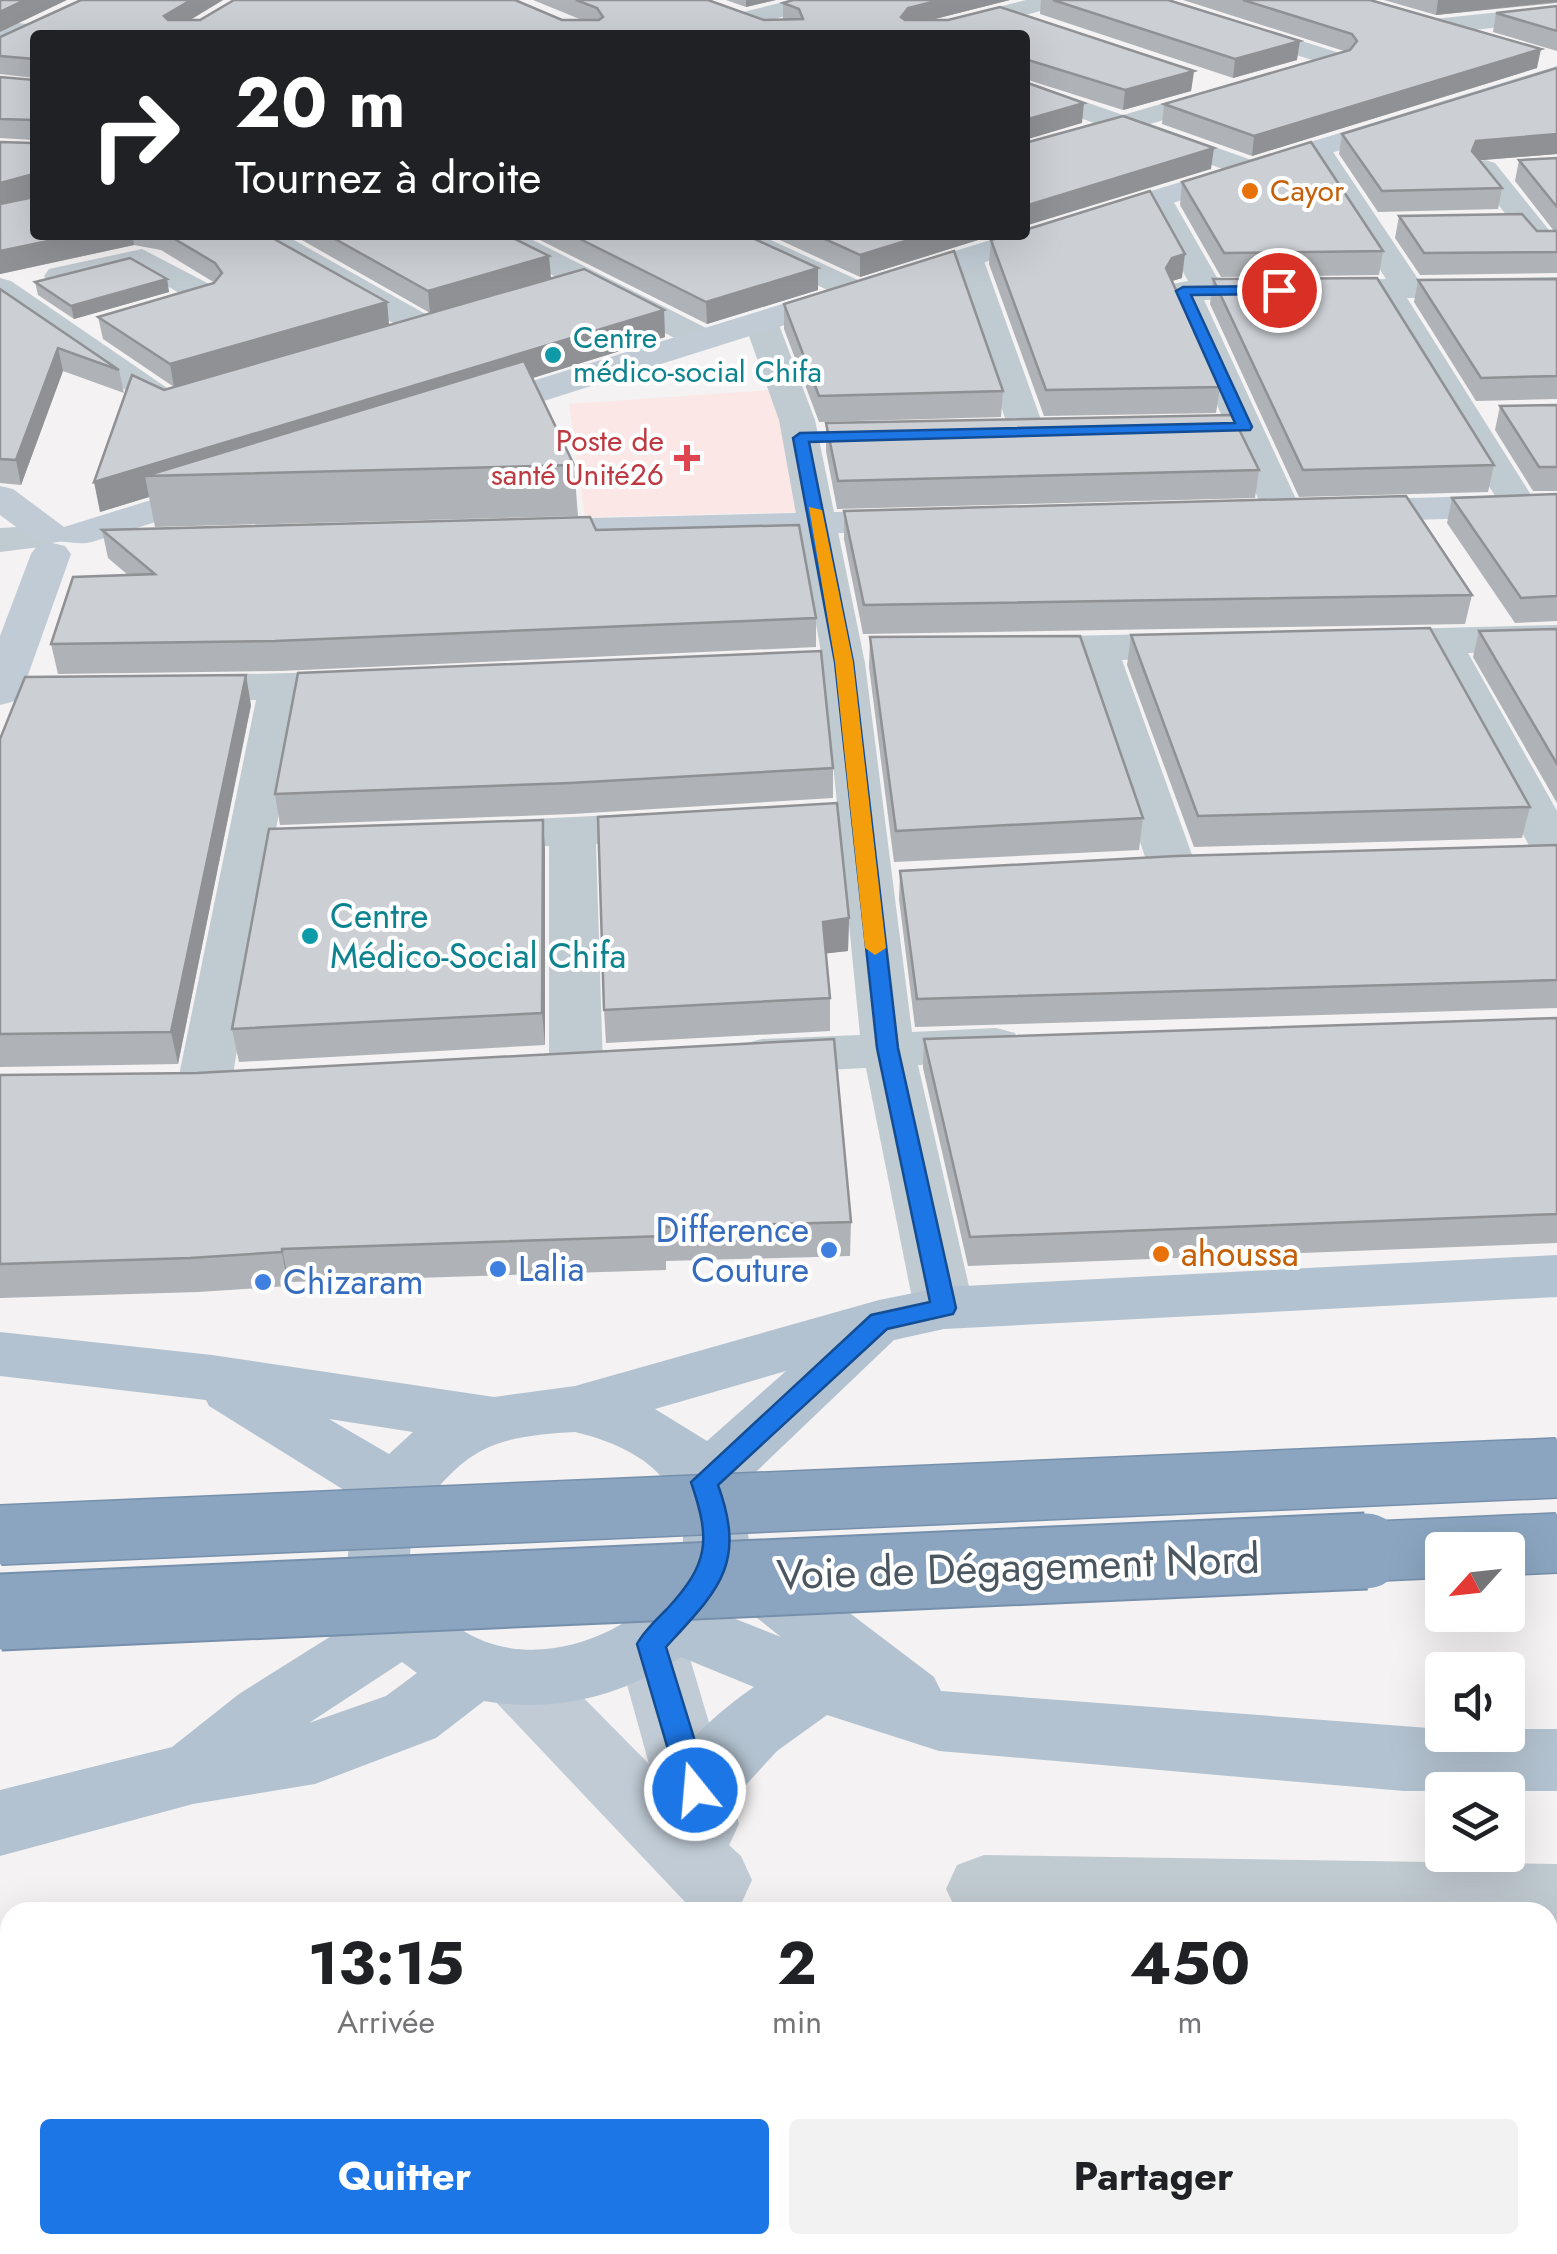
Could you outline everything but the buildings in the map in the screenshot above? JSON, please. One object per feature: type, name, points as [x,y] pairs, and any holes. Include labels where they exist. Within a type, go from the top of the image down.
[{"type":"highway","name":"Voie de Dégagement Nord","points":[[0,1535],[1557,1468]]},
{"type":"highway","name":"Voie de Dégagement Nord","points":[[0,1612],[1557,1544]]},
{"type":"main road","points":[[575,1409],[615,1417],[651,1431],[683,1454],[704,1482],[716,1514],[716,1549],[706,1584],[662,1634],[611,1665],[565,1677],[496,1674],[434,1651],[404,1625],[384,1593],[377,1558],[381,1523],[396,1490],[421,1460],[453,1436],[491,1420],[533,1411],[575,1409],[880,1322],[944,1308],[1557,1276]]},
{"type":"main road","points":[[704,1482],[880,1322]]},
{"type":"main road","points":[[0,1354],[212,1378],[491,1420]]},
{"type":"main road","points":[[212,1378],[396,1490]]},
{"type":"main road","points":[[716,1549],[939,1721]]},
{"type":"main road","points":[[192,1773],[264,1715],[404,1625]]},
{"type":"main road","points":[[662,1634],[939,1721],[1404,1760],[1557,1760]]},
{"type":"main road","points":[[0,1823],[192,1773],[315,1753],[411,1717],[496,1674]]},
{"type":"main road","points":[[695,1790],[731,1746],[764,1717],[822,1684]]},
{"type":"street","points":[[774,30],[736,16],[789,3],[823,0]]},
{"type":"street","points":[[937,30],[1055,0]]},
{"type":"street","points":[[1426,24],[1518,0]]},
{"type":"street","points":[[1030,151],[1338,60],[1172,8],[1142,9]]},
{"type":"street","points":[[1001,14],[1051,30]]},
{"type":"street","points":[[1426,24],[1557,14]]},
{"type":"street","points":[[1426,24],[1504,47]]},
{"type":"street","points":[[0,29],[48,28]]},
{"type":"street","points":[[0,46],[30,35]]},
{"type":"street","points":[[1030,238],[1317,148],[1551,64]]},
{"type":"street","points":[[1196,79],[1232,91]]},
{"type":"street","points":[[1030,90],[1250,170]]},
{"type":"street","points":[[1244,513],[1283,512],[1426,525],[1538,506],[1464,416],[1367,225],[1317,148]]},
{"type":"street","points":[[1521,168],[1484,169],[1557,260]]},
{"type":"street","points":[[1158,198],[1209,291]]},
{"type":"street","points":[[1487,222],[1527,222]]},
{"type":"street","points":[[1367,225],[1407,224]]},
{"type":"street","points":[[509,240],[704,340]]},
{"type":"street","points":[[749,240],[858,292]]},
{"type":"street","points":[[438,422],[1025,240]]},
{"type":"street","points":[[264,246],[426,328]]},
{"type":"street","points":[[1,300],[133,258],[148,260],[206,295],[68,335]]},
{"type":"street","points":[[968,258],[1028,431]]},
{"type":"street","points":[[175,276],[211,266]]},
{"type":"street","points":[[534,296],[588,280]]},
{"type":"street","points":[[1283,512],[1183,291],[1557,286]]},
{"type":"street","points":[[1,300],[36,312],[168,404],[224,388]]},
{"type":"street","points":[[390,339],[462,318]]},
{"type":"street","points":[[761,322],[819,437],[817,524],[843,657],[841,816],[886,881],[888,1048],[944,1308]]},
{"type":"street","points":[[1464,416],[1501,415]]},
{"type":"street","points":[[1205,428],[1244,427]]},
{"type":"street","points":[[933,434],[1067,430]]},
{"type":"street","points":[[48,540],[248,481]]},
{"type":"street","points":[[0,497],[48,540],[179,541]]},
{"type":"street","points":[[518,532],[953,521]]},
{"type":"street","points":[[13,691],[48,540]]},
{"type":"street","points":[[1326,644],[1440,641],[1489,623],[1557,638]]},
{"type":"street","points":[[1440,641],[1544,855]]},
{"type":"street","points":[[979,650],[1249,645]]},
{"type":"street","points":[[1096,649],[1172,867]]},
{"type":"street","points":[[140,690],[416,682]]},
{"type":"street","points":[[204,1085],[280,688]]},
{"type":"street","points":[[248,844],[726,823]]},
{"type":"street","points":[[572,832],[576,1067]]},
{"type":"street","points":[[712,1059],[888,1048],[1045,1044]]},
{"type":"street","points":[[148,1086],[262,1082]]},
{"type":"street","points":[[662,1634],[721,1896]]},
{"type":"street","points":[[496,1674],[721,1896]]},
{"type":"street","points":[[984,1888],[1557,1898]]},
{"type":"shaded area","name":"Poste de santé Unité26","points":[[784,389],[808,512],[585,517],[569,404]]},
{"type":"slow traffic","points":[[814,510],[844,662],[875,948]]},
{"type":"place","name":"Cayor","points":[[1250,191]]},
{"type":"place","name":"Centre médico-social Chifa","points":[[553,355]]},
{"type":"place","name":"Poste de santé Unité26","points":[[687,458]]},
{"type":"place","name":"Centre Médico-Social Chifa","points":[[310,936]]},
{"type":"place","name":"Difference Couture","points":[[829,1250]]},
{"type":"place","name":"ahoussa","points":[[1161,1254]]},
{"type":"place","name":"Lalia","points":[[498,1269]]},
{"type":"place","name":"Chizaram","points":[[263,1282]]},
{"type":"route","points":[[695,1790],[651,1644],[674,1624],[706,1584],[716,1549],[716,1514],[704,1482],[880,1322],[944,1308],[888,1048],[844,662],[800,438],[1244,427],[1183,291],[1279,290]]}]
